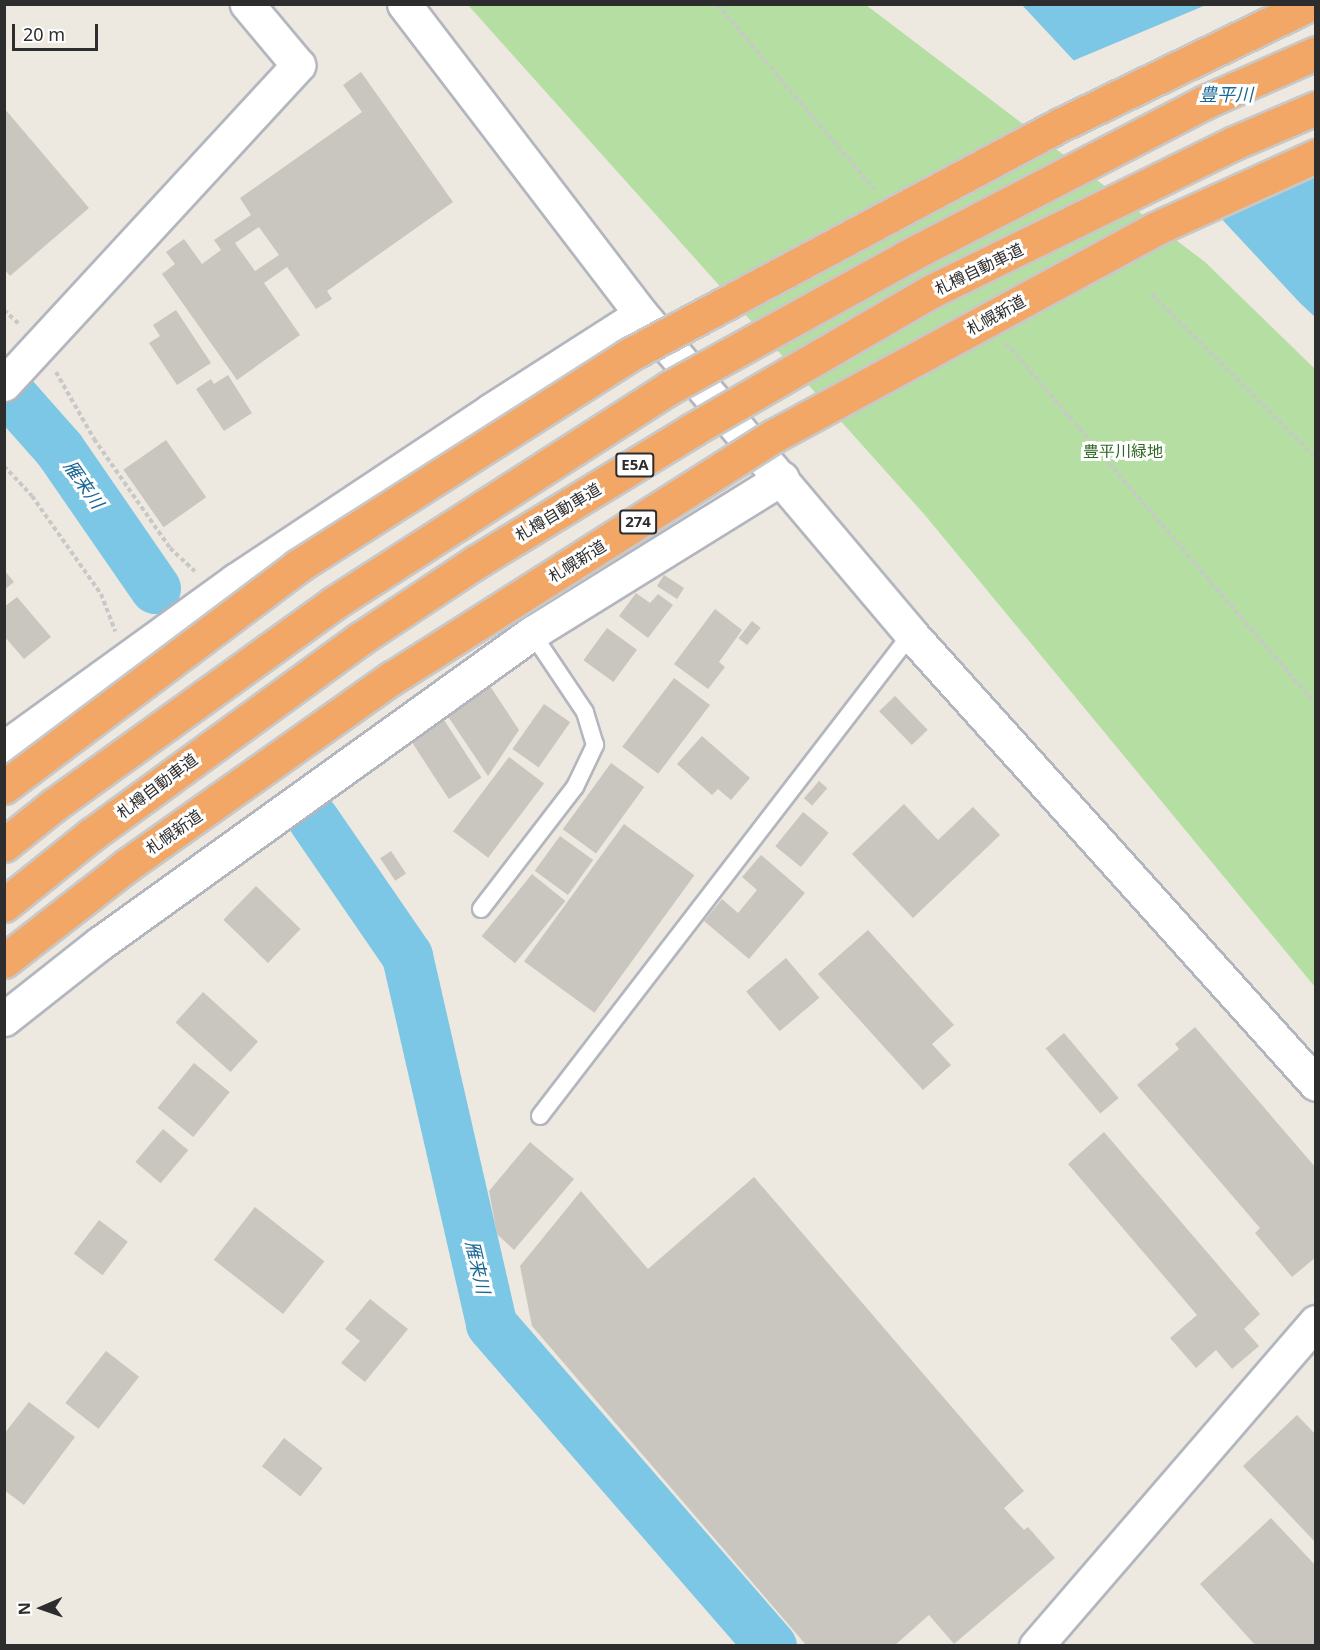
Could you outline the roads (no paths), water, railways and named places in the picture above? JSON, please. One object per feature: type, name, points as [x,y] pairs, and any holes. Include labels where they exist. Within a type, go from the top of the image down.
[{"type":"highway","points":[[4,787],[298,566],[629,355],[1062,124],[1311,4]]},
{"type":"highway","points":[[4,845],[54,805],[334,603],[669,388],[908,256],[1183,112],[1316,53]]},
{"type":"highway","name":"札樽自動車道","points":[[4,905],[91,835],[360,639],[476,562],[682,436],[932,291],[1234,143],[1316,108]]},
{"type":"highway","name":"札幌新道","points":[[4,961],[126,866],[392,678],[774,436],[1155,229],[1316,156]]},
{"type":"street","points":[[4,384],[43,363],[298,65],[247,4]]},
{"type":"street","points":[[404,4],[641,314],[782,478],[911,634],[1316,1084]]},
{"type":"street","points":[[4,748],[214,596],[490,411],[641,314]]},
{"type":"street","points":[[4,1019],[99,944],[532,633],[782,478]]},
{"type":"street","points":[[1036,1646],[1316,1322]]},
{"type":"lane","points":[[481,909],[575,787],[595,746],[585,712],[532,633]]},
{"type":"lane","points":[[540,1116],[911,634]]},
{"type":"water","name":"豊平川","points":[[1022,5],[1315,5],[1315,317],[1300,303]]},
{"type":"waterway","name":"雁来川","points":[[4,387],[59,449],[155,588]]},
{"type":"waterway","name":"雁来川","points":[[313,819],[407,956],[491,1324],[771,1646]]},
{"type":"park label","name":"豊平川緑地","points":[[1123,451]]}]
